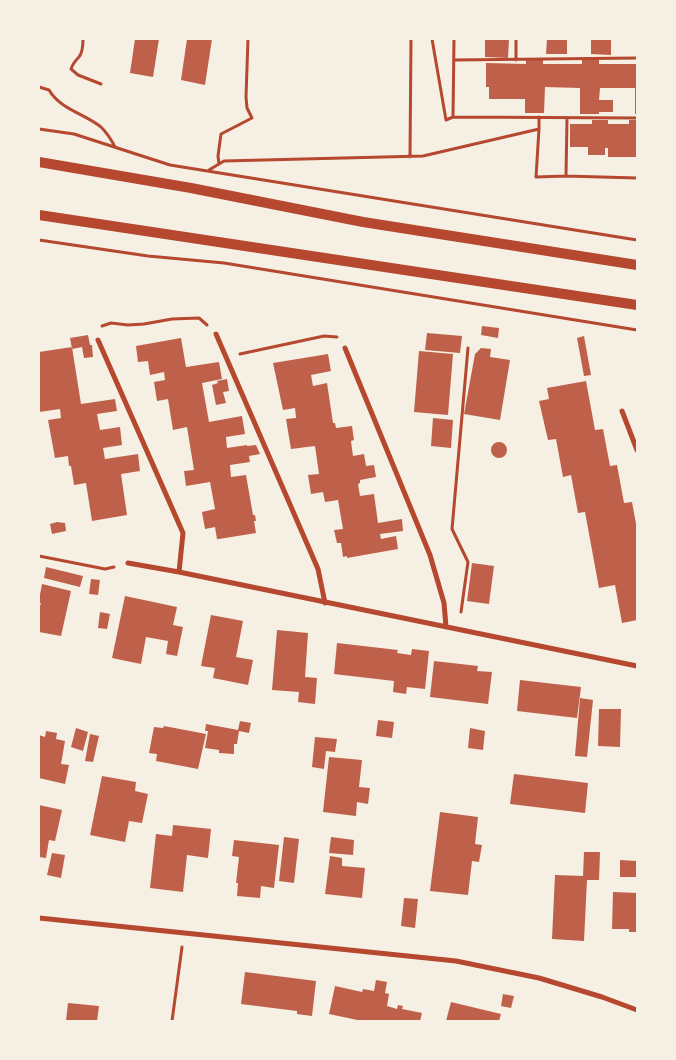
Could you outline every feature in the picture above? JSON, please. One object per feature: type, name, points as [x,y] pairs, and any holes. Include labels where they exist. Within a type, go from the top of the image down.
[{"type":"main road","points":[[39,162],[191,188],[363,222],[637,265]]},
{"type":"main road","points":[[39,216],[637,305]]},
{"type":"street","points":[[216,334],[318,569],[325,603]]},
{"type":"street","points":[[98,340],[183,533],[179,572]]},
{"type":"street","points":[[345,348],[430,555],[444,603],[446,627]]},
{"type":"street","points":[[622,411],[637,450]]},
{"type":"street","points":[[128,563],[637,666]]},
{"type":"street","points":[[39,918],[456,962],[539,978],[637,1010]]},
{"type":"path","points":[[83,39],[80,55],[71,68],[78,75],[101,84]]},
{"type":"path","points":[[219,164],[218,156],[221,134],[252,118],[247,108],[246,97],[248,39]]},
{"type":"path","points":[[410,157],[411,39]]},
{"type":"path","points":[[432,39],[446,120],[453,117],[637,118]]},
{"type":"path","points":[[453,117],[454,39]]},
{"type":"path","points":[[516,39],[516,60]]},
{"type":"path","points":[[454,60],[637,58]]},
{"type":"path","points":[[39,87],[49,90],[61,103],[100,126],[115,147]]},
{"type":"path","points":[[540,117],[536,177],[637,178]]},
{"type":"path","points":[[566,176],[567,118]]},
{"type":"path","points":[[39,129],[74,134],[170,165],[637,240]]},
{"type":"path","points":[[209,171],[224,161],[423,156],[538,129]]},
{"type":"path","points":[[39,240],[148,256],[224,263],[637,330]]},
{"type":"path","points":[[98,340],[93,328],[111,323],[136,325],[172,319],[199,318],[216,334]]},
{"type":"path","points":[[226,357],[324,336],[336,337],[345,348]]},
{"type":"path","points":[[459,630],[468,562],[452,529],[468,348]]},
{"type":"path","points":[[39,556],[105,569],[128,563]]},
{"type":"path","points":[[172,1021],[183,933]]},
{"type":"building","points":[[135,39],[159,39],[153,77],[130,73]]},
{"type":"building","points":[[187,39],[212,39],[205,85],[181,80]]},
{"type":"building","points":[[485,39],[509,39],[508,58],[485,57]]},
{"type":"building","points":[[547,39],[567,39],[567,54],[546,54]]},
{"type":"building","points":[[591,39],[611,39],[611,55],[591,54]]},
{"type":"building","points":[[526,60],[543,60],[543,64],[582,64],[582,60],[599,60],[599,64],[637,64],[637,114],[635,114],[635,88],[600,88],[599,100],[613,100],[613,112],[599,112],[599,114],[580,114],[580,88],[545,87],[544,113],[525,113],[525,99],[489,99],[489,87],[486,87],[486,63],[526,64]]},
{"type":"building","points":[[592,120],[608,120],[608,124],[629,124],[629,120],[637,120],[637,157],[608,157],[608,148],[605,148],[605,155],[588,155],[588,147],[570,147],[570,124],[592,124]]},
{"type":"building","points":[[482,326],[499,328],[498,338],[481,335]]},
{"type":"building","points":[[427,333],[462,336],[460,353],[425,350]]},
{"type":"building","points":[[88,335],[90,345],[92,345],[93,357],[84,358],[82,347],[72,349],[70,338]]},
{"type":"building","points":[[584,336],[591,375],[584,376],[577,338]]},
{"type":"building","points":[[181,338],[186,367],[219,362],[222,379],[202,383],[209,422],[242,416],[245,434],[226,437],[227,448],[256,445],[260,454],[249,456],[250,462],[230,465],[231,477],[246,475],[253,515],[255,515],[256,533],[217,539],[215,527],[205,529],[202,512],[215,509],[210,482],[186,486],[184,471],[194,470],[187,427],[173,430],[168,399],[157,401],[154,382],[165,380],[164,372],[150,375],[148,361],[138,362],[136,346]]},
{"type":"building","points":[[72,347],[81,404],[115,399],[117,411],[97,414],[100,430],[120,427],[122,445],[103,448],[105,459],[138,454],[140,471],[121,474],[127,515],[92,521],[86,483],[74,485],[68,456],[55,458],[48,420],[61,418],[60,409],[39,412],[39,352]]},
{"type":"building","points":[[481,348],[491,349],[490,357],[510,360],[500,420],[464,414],[475,354]]},
{"type":"building","points":[[419,351],[453,354],[448,415],[414,412]]},
{"type":"building","points":[[328,354],[331,371],[311,375],[313,386],[327,383],[333,423],[335,423],[336,428],[352,426],[354,440],[351,441],[353,456],[364,454],[366,466],[374,465],[376,477],[360,480],[358,484],[360,496],[374,494],[378,523],[402,519],[403,531],[380,534],[381,539],[396,536],[398,549],[347,558],[347,556],[343,557],[341,543],[337,543],[334,530],[343,529],[338,500],[325,502],[323,492],[311,494],[308,475],[319,474],[315,446],[291,449],[286,419],[296,418],[295,408],[283,410],[273,363]]},
{"type":"building","points":[[227,379],[229,391],[223,392],[226,403],[216,405],[212,385],[218,383],[217,381]]},
{"type":"building","points":[[586,381],[595,430],[603,429],[610,466],[617,465],[624,503],[632,502],[637,529],[637,620],[622,623],[615,585],[599,588],[585,512],[578,513],[571,475],[563,477],[556,439],[548,440],[539,401],[549,399],[547,388]]},
{"type":"building","points":[[433,418],[453,420],[451,448],[431,446]]},
{"type":"building","points":[[499,442],[505,444],[507,450],[505,456],[499,458],[493,456],[491,450],[493,444]]},
{"type":"building","points":[[57,522],[65,523],[66,531],[52,534],[50,524]]},
{"type":"building","points":[[472,563],[494,566],[489,604],[467,601]]},
{"type":"building","points":[[46,567],[83,576],[80,587],[44,578]]},
{"type":"building","points":[[91,579],[100,580],[98,595],[89,594]]},
{"type":"building","points":[[42,584],[71,591],[61,636],[39,632],[39,609],[41,603],[39,603],[39,600]]},
{"type":"building","points":[[125,596],[177,607],[173,625],[183,627],[177,656],[166,654],[168,641],[146,637],[141,664],[112,658]]},
{"type":"building","points":[[100,612],[110,614],[107,629],[98,628]]},
{"type":"building","points":[[211,615],[243,621],[236,657],[253,660],[248,685],[213,678],[215,668],[201,666]]},
{"type":"building","points":[[277,630],[308,633],[305,677],[317,678],[315,704],[298,702],[299,692],[272,690]]},
{"type":"building","points":[[337,643],[398,650],[397,653],[411,655],[412,649],[429,651],[425,689],[407,687],[406,694],[393,692],[394,681],[334,674]]},
{"type":"building","points":[[434,661],[478,666],[477,671],[492,672],[488,704],[430,697]]},
{"type":"building","points":[[520,680],[581,687],[577,718],[517,711]]},
{"type":"building","points":[[580,698],[593,700],[587,757],[575,756]]},
{"type":"building","points":[[599,709],[621,709],[620,747],[598,746]]},
{"type":"building","points":[[378,720],[394,722],[392,738],[376,736]]},
{"type":"building","points":[[240,721],[251,723],[249,733],[239,731],[237,744],[234,744],[234,754],[219,753],[219,750],[205,748],[208,731],[205,731],[206,724],[238,730]]},
{"type":"building","points":[[164,726],[206,734],[198,769],[156,761],[157,754],[149,753],[154,727],[163,728]]},
{"type":"building","points":[[76,728],[88,732],[83,751],[71,747]]},
{"type":"building","points":[[470,728],[485,731],[483,750],[468,748]]},
{"type":"building","points":[[46,731],[57,733],[56,739],[65,741],[61,764],[69,765],[65,784],[39,778],[39,735],[45,737]]},
{"type":"building","points":[[90,734],[99,736],[93,762],[85,761]]},
{"type":"building","points":[[315,737],[337,739],[335,752],[326,751],[324,769],[312,767]]},
{"type":"building","points":[[329,757],[362,760],[359,787],[370,788],[368,804],[357,802],[356,816],[323,812]]},
{"type":"building","points":[[514,774],[588,783],[585,813],[510,804]]},
{"type":"building","points":[[102,776],[136,782],[135,791],[148,794],[142,823],[129,821],[125,842],[90,835]]},
{"type":"building","points":[[39,805],[62,810],[55,841],[49,840],[46,858],[39,857]]},
{"type":"building","points":[[440,812],[478,817],[475,844],[482,845],[479,862],[472,861],[468,895],[430,891]]},
{"type":"building","points":[[173,825],[211,829],[208,858],[187,855],[183,892],[150,888],[156,834],[172,836]]},
{"type":"building","points":[[284,837],[299,839],[294,883],[279,881]]},
{"type":"building","points":[[331,837],[354,840],[353,855],[329,853]]},
{"type":"building","points":[[234,840],[279,845],[274,888],[261,886],[260,898],[237,896],[238,883],[236,883],[239,857],[232,856]]},
{"type":"building","points":[[584,852],[600,852],[599,880],[587,880],[584,941],[552,939],[555,875],[583,876]]},
{"type":"building","points":[[52,853],[65,855],[61,878],[47,875]]},
{"type":"building","points":[[330,856],[342,858],[342,866],[365,868],[362,898],[325,894]]},
{"type":"building","points":[[620,860],[637,861],[637,877],[620,877]]},
{"type":"building","points":[[613,892],[637,893],[637,932],[629,932],[629,929],[612,929]]},
{"type":"building","points":[[404,898],[418,899],[415,928],[401,926]]},
{"type":"building","points":[[245,972],[316,981],[312,1016],[297,1014],[297,1011],[241,1004]]},
{"type":"building","points":[[376,980],[387,982],[385,993],[389,994],[387,1006],[397,1009],[398,1005],[403,1006],[402,1009],[422,1013],[420,1021],[362,1021],[329,1014],[335,986],[362,992],[363,989],[374,991]]},
{"type":"building","points":[[503,994],[514,996],[511,1008],[501,1006]]},
{"type":"building","points":[[451,1002],[501,1014],[499,1021],[446,1021]]},
{"type":"building","points":[[68,1003],[99,1006],[97,1021],[66,1021]]}]
